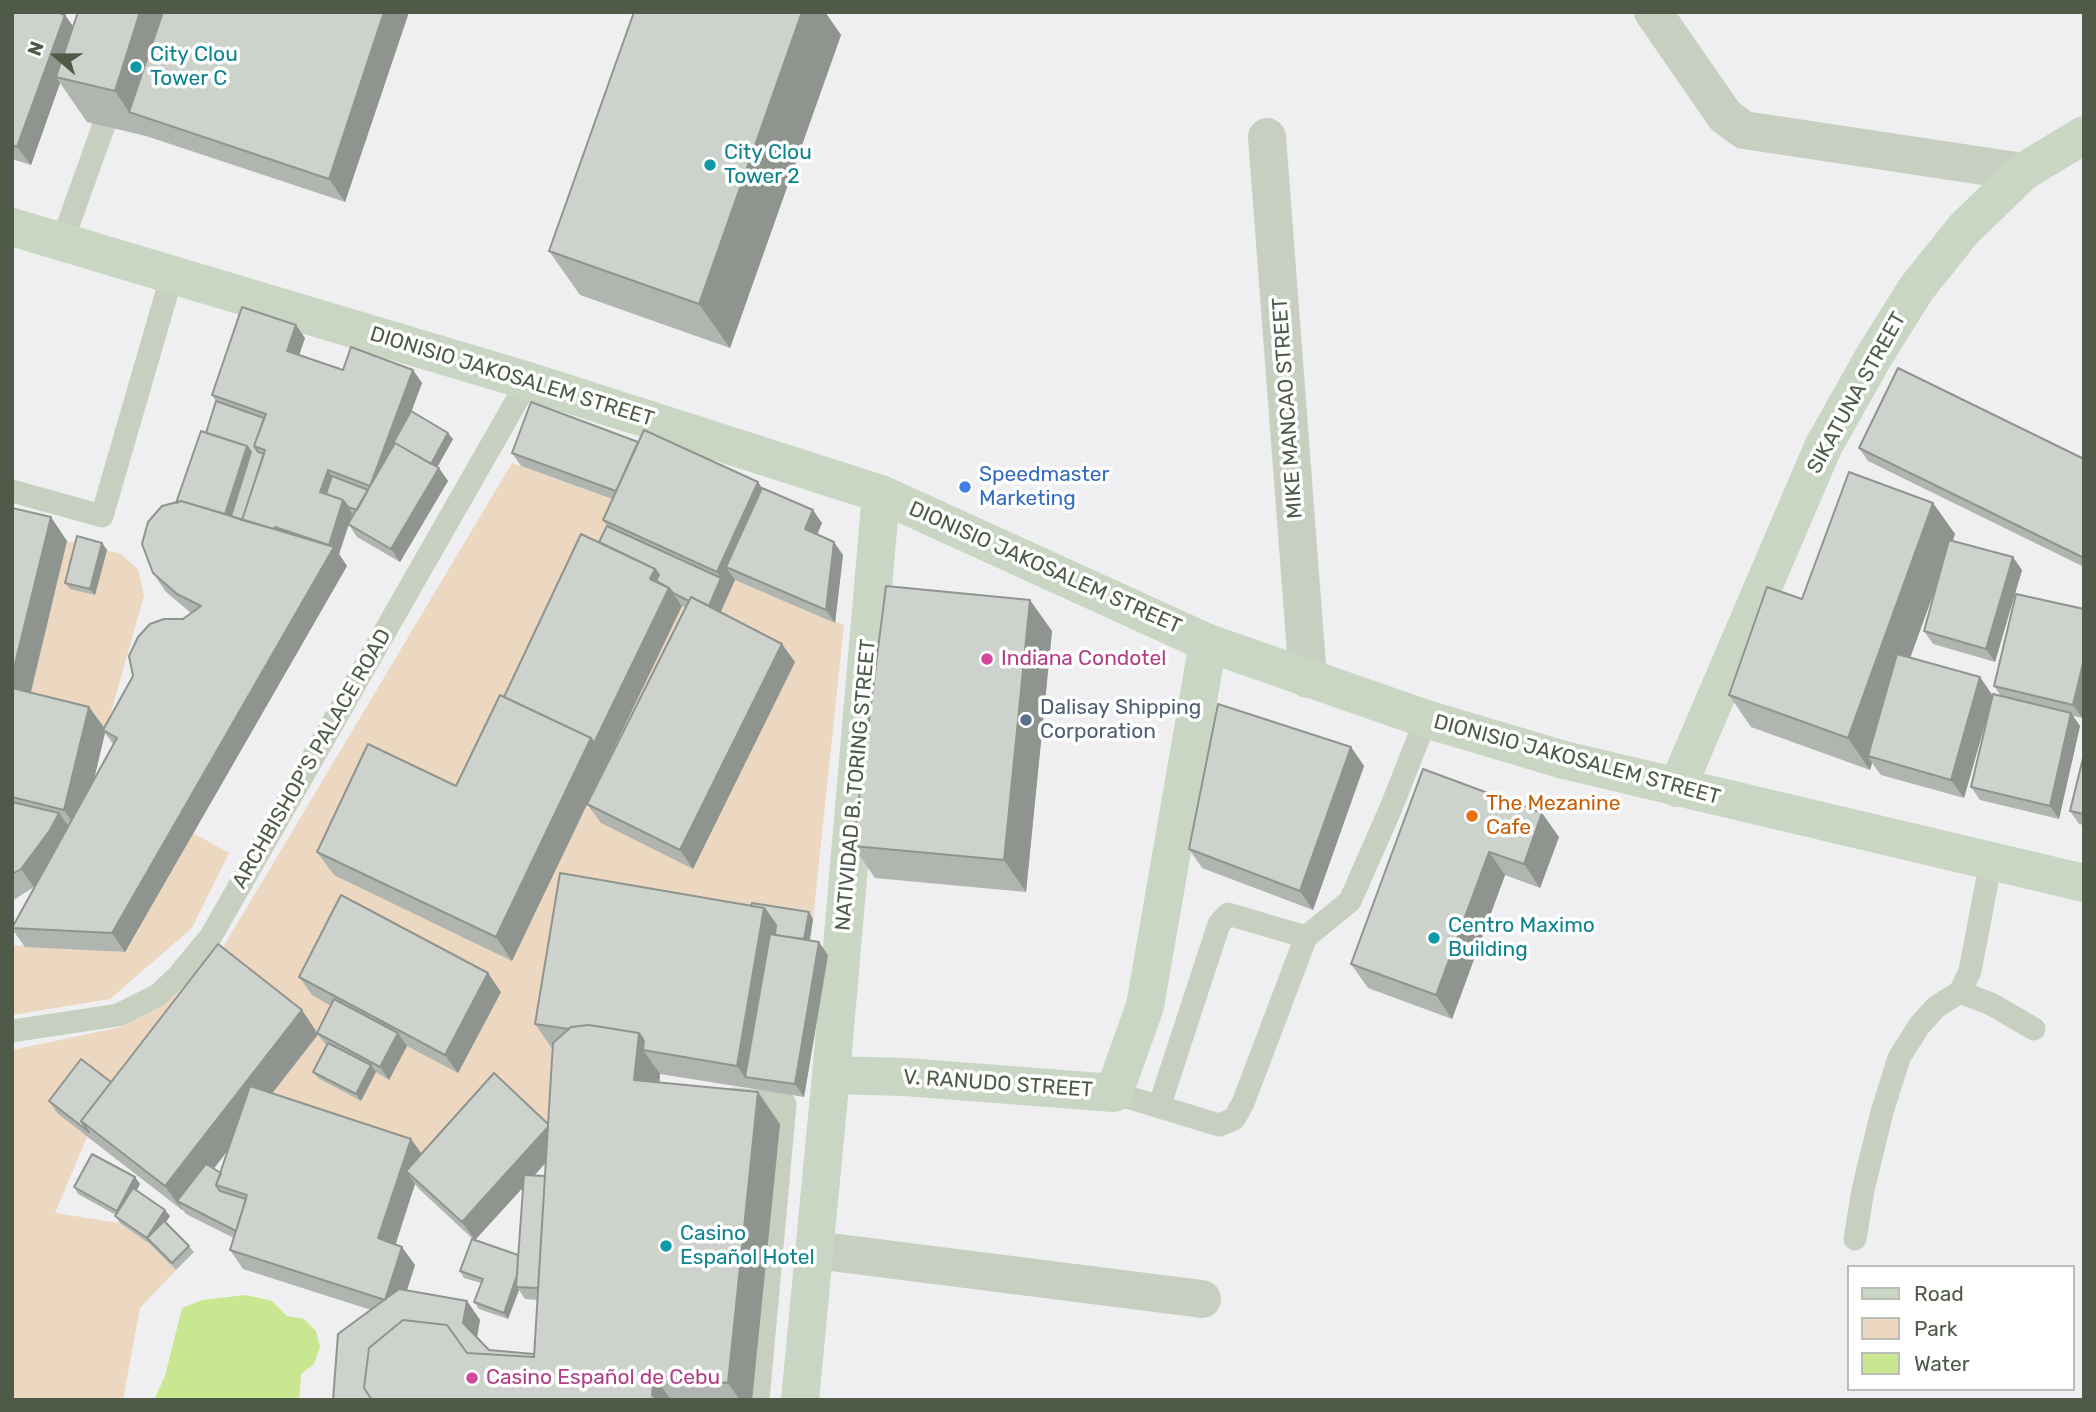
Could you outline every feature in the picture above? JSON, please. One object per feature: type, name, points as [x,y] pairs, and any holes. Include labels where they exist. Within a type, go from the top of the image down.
[{"type":"street","points":[[1653,12],[1724,116],[1744,130],[2023,172]]},
{"type":"street","name":"SIKATUNA STREET","points":[[1677,788],[1823,447],[1916,289],[1956,239],[2023,172],[2084,135]]},
{"type":"street","name":"MIKE MANCAO STREET","points":[[1267,137],[1308,679]]},
{"type":"street","name":"DIONISIO JAKOSALEM STREET","points":[[12,227],[528,381],[881,494],[1208,643],[1426,719],[1564,760],[2084,883]]},
{"type":"street","name":"NATIVIDAD B. TORING STREET","points":[[831,1075],[881,494]]},
{"type":"street","name":"V. RANUDO STREET","points":[[831,1075],[905,1077],[1114,1093],[1145,1006],[1208,643]]},
{"type":"street","points":[[800,1400],[831,1075]]},
{"type":"street","points":[[815,1250],[1202,1299]]},
{"type":"lane","points":[[62,242],[122,76]]},
{"type":"lane","points":[[12,491],[102,516],[172,275]]},
{"type":"lane","name":"ARCHBISHOP'S PALACE ROAD","points":[[12,1031],[118,1015],[158,995],[211,936],[528,381]]},
{"type":"lane","points":[[1114,1093],[1219,1125],[1234,1119],[1243,1103],[1306,937],[1350,901],[1426,719]]},
{"type":"lane","points":[[1855,1240],[1863,1190],[1882,1112],[1899,1058],[1919,1026],[1936,1007],[1960,992],[1970,971],[1991,861]]},
{"type":"lane","points":[[1159,1107],[1219,924],[1228,914],[1306,937]]},
{"type":"lane","points":[[1960,992],[1991,1004],[2034,1029]]},
{"type":"lane","points":[[718,1098],[785,1104],[758,1400]]},
{"type":"lane","points":[[783,1127],[825,1131]]},
{"type":"green space","points":[[512,463],[631,506],[512,961],[682,606],[716,622],[735,580],[844,625],[813,919],[757,910],[611,1057],[571,1146],[507,1092],[419,1189],[423,1157],[130,1103],[58,1114],[87,1137],[55,1213],[120,1223],[151,1245],[176,1270],[140,1308],[123,1400],[12,1400],[12,1050],[121,1027],[222,949]]},
{"type":"green space","points":[[67,541],[121,554],[138,569],[144,596],[106,730],[26,711]]},
{"type":"green space","points":[[193,833],[229,853],[192,928],[110,999],[12,1015],[12,945],[125,952]]},
{"type":"water","points":[[246,1295],[272,1301],[287,1316],[304,1319],[316,1331],[320,1347],[314,1364],[301,1374],[299,1400],[154,1400],[165,1376],[182,1308],[202,1300]]},
{"type":"building","points":[[12,12],[57,12],[65,15],[17,147],[12,145]]},
{"type":"building","points":[[78,12],[140,12],[115,91],[56,77]]},
{"type":"building","points":[[163,12],[384,12],[329,179],[129,112]]},
{"type":"building","name":"City Clou Tower 2","points":[[634,12],[802,12],[699,304],[549,251]]},
{"type":"building","points":[[242,307],[296,325],[287,351],[343,370],[351,347],[413,370],[370,486],[328,470],[320,492],[343,500],[329,545],[275,527],[274,529],[242,520],[265,450],[254,446],[266,414],[212,395]]},
{"type":"building","points":[[1898,368],[2084,459],[2084,558],[1859,448]]},
{"type":"building","points":[[216,401],[264,418],[254,446],[258,452],[264,454],[242,520],[231,516],[251,452],[247,446],[206,433]]},
{"type":"building","points":[[531,402],[638,442],[616,491],[512,453]]},
{"type":"building","points":[[411,411],[448,433],[431,464],[395,443],[392,445]]},
{"type":"building","points":[[644,430],[758,482],[717,572],[603,520]]},
{"type":"building","points":[[201,431],[247,446],[225,514],[181,501],[176,503]]},
{"type":"building","points":[[395,443],[439,468],[391,549],[348,524]]},
{"type":"building","points":[[1849,472],[1933,503],[1848,738],[1729,695],[1767,587],[1802,599]]},
{"type":"building","points":[[332,476],[368,490],[357,510],[348,507],[343,500],[326,494]]},
{"type":"building","points":[[762,488],[813,510],[805,529],[834,542],[826,610],[726,567]]},
{"type":"building","points":[[181,501],[334,547],[112,933],[12,928],[117,738],[103,730],[133,676],[129,656],[138,637],[150,624],[164,619],[183,619],[201,606],[177,594],[153,573],[142,544],[148,522],[162,506]]},
{"type":"building","points":[[12,508],[51,517],[12,676]]},
{"type":"building","points":[[607,526],[721,578],[709,606],[691,597],[689,601],[673,593],[656,581],[659,575],[655,569],[599,542]]},
{"type":"building","points":[[581,534],[655,569],[650,579],[669,588],[594,743],[591,738],[504,697]]},
{"type":"building","points":[[77,536],[102,543],[90,589],[65,583]]},
{"type":"building","points":[[1949,540],[2013,557],[1986,649],[1924,631]]},
{"type":"building","points":[[886,586],[1030,600],[1004,860],[853,846]]},
{"type":"building","points":[[2016,594],[2084,609],[2084,659],[2073,705],[1994,686]]},
{"type":"building","points":[[691,597],[782,644],[680,850],[587,804]]},
{"type":"building","points":[[1897,654],[1980,677],[1951,780],[1868,756]]},
{"type":"building","points":[[12,688],[89,707],[64,810],[12,797]]},
{"type":"building","points":[[1993,694],[2071,713],[2050,806],[1971,787]]},
{"type":"building","points":[[500,695],[591,738],[496,937],[317,852],[368,744],[456,786]]},
{"type":"building","points":[[1218,704],[1351,747],[1300,891],[1189,849]]},
{"type":"building","points":[[2084,754],[2084,814],[2070,811]]},
{"type":"building","name":"Centro Maximo Building","points":[[1423,769],[1542,813],[1524,864],[1489,852],[1436,995],[1351,964]]},
{"type":"building","points":[[12,802],[59,813],[21,869],[12,874]]},
{"type":"building","points":[[560,873],[764,908],[737,1066],[643,1050],[644,1041],[639,1033],[589,1025],[569,1029],[535,1024]]},
{"type":"building","points":[[341,895],[488,973],[445,1055],[299,977]]},
{"type":"building","points":[[752,903],[809,912],[804,939],[775,935],[776,925],[764,908],[751,906]]},
{"type":"building","points":[[770,934],[819,942],[795,1084],[745,1077]]},
{"type":"building","points":[[218,944],[302,1010],[165,1186],[81,1121]]},
{"type":"building","points":[[334,999],[398,1033],[380,1067],[317,1033]]},
{"type":"building","name":"Casino Español Hotel","points":[[589,1025],[639,1033],[634,1080],[758,1092],[728,1383],[654,1376],[652,1395],[658,1400],[372,1400],[364,1388],[369,1348],[403,1320],[447,1325],[467,1353],[534,1357],[553,1043],[571,1027]]},
{"type":"building","points":[[328,1043],[371,1065],[356,1094],[313,1072]]},
{"type":"building","points":[[81,1059],[111,1082],[81,1121],[89,1132],[49,1101]]},
{"type":"building","points":[[494,1073],[548,1124],[548,1127],[462,1222],[406,1171]]},
{"type":"building","points":[[250,1086],[411,1139],[378,1238],[402,1247],[385,1300],[230,1250],[247,1195],[216,1185]]},
{"type":"building","points":[[92,1154],[135,1177],[117,1211],[74,1187]]},
{"type":"building","points":[[206,1164],[221,1173],[216,1185],[220,1191],[246,1199],[236,1231],[177,1201]]},
{"type":"building","points":[[524,1175],[545,1176],[538,1288],[516,1287]]},
{"type":"building","points":[[133,1188],[165,1210],[147,1238],[115,1216]]},
{"type":"building","points":[[164,1221],[189,1246],[172,1263],[147,1238]]},
{"type":"building","points":[[472,1239],[518,1255],[517,1275],[504,1313],[474,1302],[483,1279],[460,1271]]},
{"type":"building","points":[[399,1289],[467,1301],[463,1323],[489,1350],[534,1354],[534,1357],[467,1353],[447,1325],[403,1320],[369,1348],[364,1388],[372,1400],[333,1400],[338,1334]]},
{"type":"place","name":"City Clou Tower C","points":[[136,67]]},
{"type":"place","name":"City Clou Tower 2","points":[[710,165]]},
{"type":"place","name":"Speedmaster Marketing","points":[[965,487]]},
{"type":"place","name":"Indiana Condotel","points":[[987,659]]},
{"type":"place","name":"Dalisay Shipping Corporation","points":[[1026,720]]},
{"type":"place","name":"The Mezanine Cafe","points":[[1472,816]]},
{"type":"place","name":"Centro Maximo Building","points":[[1434,938]]},
{"type":"place","name":"Casino Español Hotel","points":[[666,1246]]},
{"type":"place","name":"Casino Español de Cebu","points":[[472,1378]]}]
